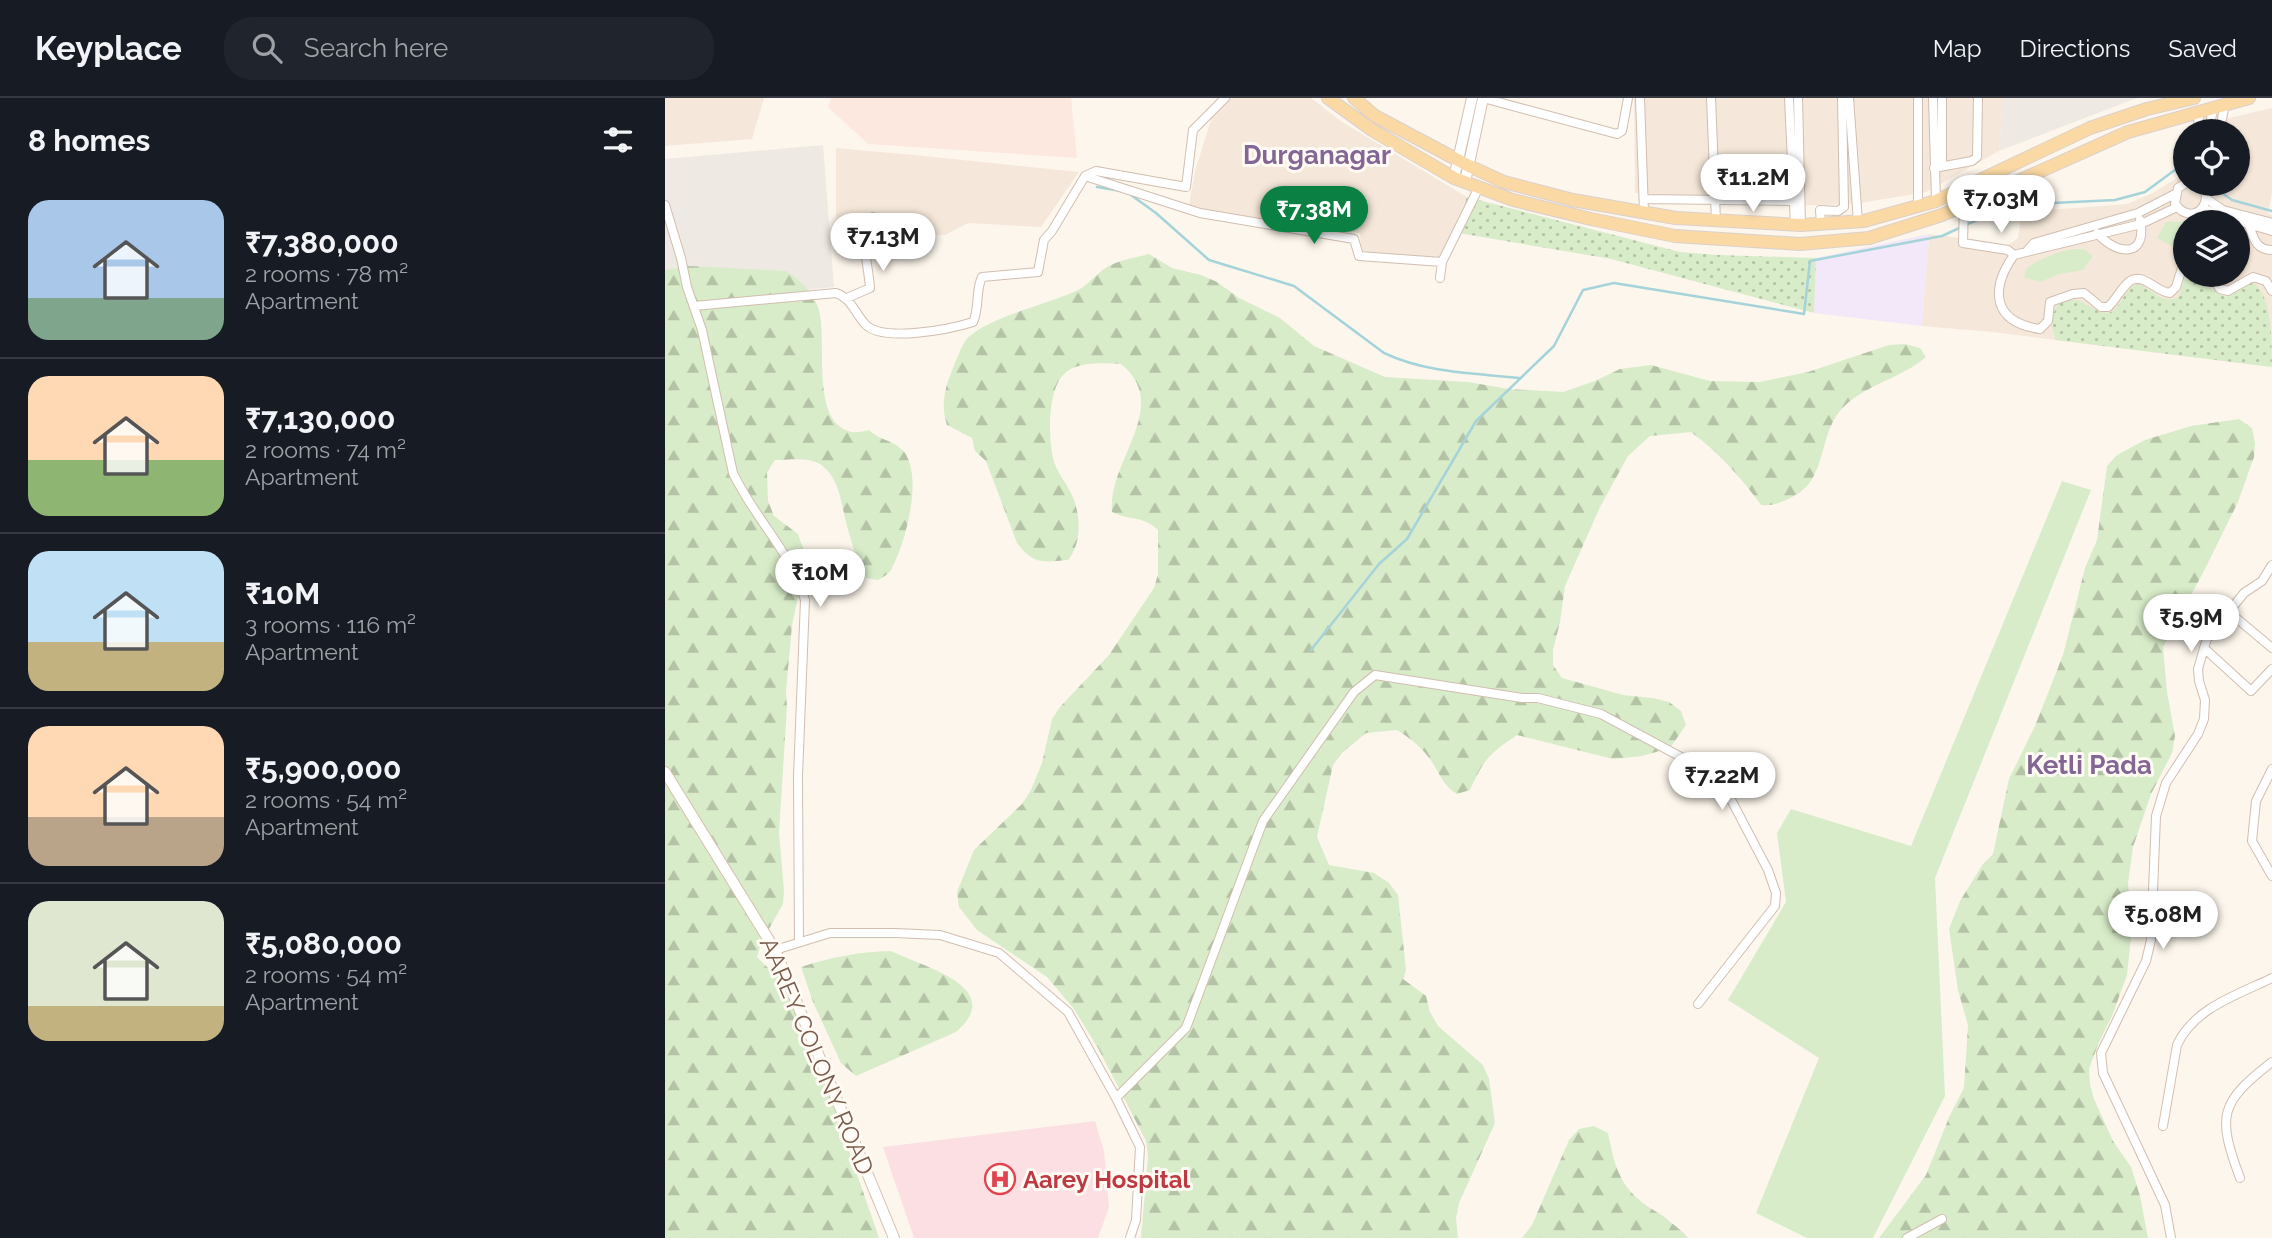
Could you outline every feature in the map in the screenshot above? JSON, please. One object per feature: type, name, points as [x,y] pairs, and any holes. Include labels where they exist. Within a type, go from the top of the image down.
[{"type":"main road","points":[[1328,98],[1373,130],[1460,180],[1529,205],[1675,236],[1800,244],[1869,238],[1942,215],[2118,136],[2249,98]]},
{"type":"main road","points":[[1464,164],[1472,98]]},
{"type":"main road","points":[[1460,180],[1483,98]]},
{"type":"main road","points":[[1361,101],[1375,116],[1464,164],[1504,182],[1573,200],[1644,206],[1676,218],[1798,225],[1858,222],[1935,201],[2090,128],[2147,109],[2194,98]]},
{"type":"main road","name":"AAREY COLONY ROAD","points":[[665,772],[775,950],[894,1238]]},
{"type":"street","points":[[694,306],[836,293],[847,298],[867,327],[886,334],[949,328],[973,322],[978,312],[979,282],[982,277],[1038,272],[1044,240],[1085,176],[1096,171],[1186,187],[1193,130],[1225,98]]},
{"type":"street","points":[[1483,98],[1617,134],[1622,131],[1628,98]]},
{"type":"street","points":[[1640,98],[1644,206],[1714,198],[1793,201]]},
{"type":"street","points":[[1711,98],[1716,221]]},
{"type":"street","points":[[1789,98],[1793,201],[1798,225]]},
{"type":"street","points":[[1798,98],[1801,211],[1798,225]]},
{"type":"street","points":[[1801,211],[1838,211],[1844,207],[1842,98]]},
{"type":"street","points":[[1849,98],[1858,222]]},
{"type":"street","points":[[1917,98],[1918,206]]},
{"type":"street","points":[[1933,98],[1938,167]]},
{"type":"street","points":[[1935,201],[1942,98]]},
{"type":"street","points":[[1938,167],[1977,158],[1978,98]]},
{"type":"street","points":[[2220,106],[2220,119]]},
{"type":"street","points":[[2214,119],[2220,106]]},
{"type":"street","points":[[2199,119],[2200,111]]},
{"type":"street","points":[[1085,176],[1200,213],[1354,239],[1359,256],[1443,262]]},
{"type":"street","points":[[1440,278],[1443,262],[1479,187]]},
{"type":"street","points":[[2026,252],[2034,243],[2138,213],[2173,195]]},
{"type":"street","points":[[2175,196],[2177,207],[2190,215],[2203,208],[2207,199]]},
{"type":"street","points":[[2206,196],[2223,210]]},
{"type":"street","points":[[665,205],[702,330],[733,473],[740,489],[789,559],[805,600],[798,776],[799,942]]},
{"type":"street","points":[[1964,205],[1963,243],[2008,250],[2014,255]]},
{"type":"street","points":[[2176,287],[2170,293],[2162,292],[2140,278],[2134,279],[2127,283],[2108,307],[2101,307],[2084,293],[2073,294],[2050,302],[2048,321],[2040,329],[2024,327],[2012,319],[2001,307],[1998,291],[2002,273],[2014,255],[2141,225],[2177,207]]},
{"type":"street","points":[[2203,208],[2210,210]]},
{"type":"street","points":[[1820,211],[1821,224]]},
{"type":"street","points":[[2094,225],[2098,235],[2118,249],[2130,250],[2138,244],[2141,225],[2138,213]]},
{"type":"street","points":[[847,298],[870,288],[865,242],[866,234],[872,228],[873,217]]},
{"type":"street","points":[[2250,222],[2272,223]]},
{"type":"street","points":[[2250,222],[2272,231]]},
{"type":"street","points":[[2250,222],[2257,246],[2263,250],[2272,250]]},
{"type":"street","points":[[2250,279],[2266,281],[2272,291]]},
{"type":"street","points":[[2000,284],[2004,294]]},
{"type":"street","points":[[2219,287],[2228,291],[2235,287]]},
{"type":"street","points":[[2171,1238],[2165,1205],[2103,1073],[2101,1053],[2149,951],[2155,816],[2166,783],[2198,734],[2204,719],[2205,700],[2198,669],[2207,639],[2243,593],[2270,577],[2272,565]]},
{"type":"street","points":[[2229,612],[2272,648]]},
{"type":"street","points":[[2204,648],[2251,691],[2272,669]]},
{"type":"street","points":[[1116,1098],[1186,1028],[1263,821],[1354,692],[1375,675],[1522,698],[1538,698],[1601,714],[1709,772],[1726,790],[1740,815],[1768,870],[1776,893],[1775,906],[1698,1003]]},
{"type":"street","points":[[2272,769],[2256,802],[2252,841],[2272,876]]},
{"type":"street","points":[[775,950],[830,933],[940,935],[999,953],[1068,1012],[1140,1147],[1136,1220],[1130,1238]]},
{"type":"street","points":[[2164,1126],[2177,1045],[2183,1033],[2194,1019],[2214,1006],[2272,978]]},
{"type":"street","points":[[2241,1178],[2232,1156],[2226,1127],[2226,1111],[2238,1090],[2272,1062]]},
{"type":"street","points":[[1907,1238],[1942,1219]]},
{"type":"shaded area","points":[[665,98],[764,98],[752,139],[665,146]]},
{"type":"shaded area","points":[[831,98],[1071,98],[1077,158],[868,144],[828,107]]},
{"type":"shaded area","points":[[1228,98],[1311,98],[1342,122],[1467,197],[1441,259],[1361,251],[1360,233],[1188,211],[1195,171],[1212,117]]},
{"type":"shaded area","points":[[1634,98],[2003,98],[1999,151],[1926,192],[1855,204],[1779,206],[1635,193]]},
{"type":"shaded area","points":[[2003,98],[2137,98],[1999,151]]},
{"type":"shaded area","points":[[2272,108],[2272,193],[2268,213],[2272,215],[2272,367],[1992,332],[1922,326],[1929,234],[1992,242],[2002,249],[2018,238],[2022,212],[2127,204],[2173,180],[2173,196],[2250,196],[2250,119],[2225,119]]},
{"type":"shaded area","points":[[823,145],[834,287],[665,304],[665,159]]},
{"type":"shaded area","points":[[836,148],[1079,172],[1041,227],[968,223],[945,235],[836,234]]},
{"type":"shaded area","points":[[1929,234],[1922,326],[1814,313],[1816,258]]},
{"type":"shaded area","name":"Aarey Hospital","points":[[1095,1121],[1104,1151],[1109,1207],[1098,1238],[914,1238],[883,1147]]},
{"type":"green space","points":[[1467,197],[1680,252],[1816,258],[1814,313],[1611,259],[1453,232]]},
{"type":"green space","points":[[2166,222],[2173,222],[2172,246],[2157,238]]},
{"type":"green space","points":[[2074,249],[2084,249],[2093,256],[2083,270],[2059,274],[2040,282],[2024,277],[2026,269],[2037,262]]},
{"type":"green space","points":[[1149,254],[1172,268],[1217,282],[1239,298],[1280,318],[1314,346],[1385,377],[1563,392],[1620,369],[1651,365],[1710,381],[1760,382],[1808,372],[1889,345],[1905,344],[1920,348],[1926,357],[1849,402],[1833,422],[1811,480],[1803,490],[1777,504],[1761,505],[1729,466],[1691,432],[1650,436],[1628,456],[1600,507],[1565,586],[1553,650],[1553,665],[1562,678],[1623,695],[1669,702],[1681,711],[1686,725],[1670,748],[1642,756],[1613,759],[1517,735],[1488,758],[1470,790],[1457,794],[1445,783],[1423,751],[1397,730],[1366,733],[1342,753],[1333,765],[1317,837],[1329,865],[1374,873],[1389,883],[1398,895],[1406,970],[1403,979],[1426,996],[1430,1012],[1438,1026],[1483,1065],[1489,1079],[1495,1123],[1459,1203],[1456,1218],[1458,1238],[1141,1238],[1148,1157],[1146,1141],[1098,1048],[1074,1009],[1047,977],[977,930],[959,907],[957,892],[974,850],[1022,804],[1031,790],[1042,763],[1052,719],[1109,655],[1154,588],[1158,574],[1158,530],[1147,522],[1112,512],[1113,493],[1140,416],[1141,398],[1135,380],[1121,364],[1076,367],[1064,374],[1054,392],[1050,416],[1052,453],[1056,467],[1074,500],[1079,524],[1075,547],[1068,560],[1034,559],[1017,543],[986,461],[975,451],[972,438],[947,425],[944,399],[947,386],[964,343],[983,327],[1074,292],[1114,263]]},
{"type":"green space","points":[[689,266],[786,271],[801,282],[818,307],[825,396],[830,413],[838,425],[852,432],[869,430],[897,445],[905,453],[910,465],[912,495],[902,545],[891,570],[878,580],[866,578],[863,572],[851,539],[839,491],[825,468],[808,460],[775,460],[767,472],[768,501],[774,516],[798,534],[803,548],[805,580],[799,593],[792,625],[786,692],[779,832],[783,904],[761,943],[757,957],[788,984],[814,1049],[879,1238],[665,1238],[665,270]]},
{"type":"green space","points":[[2250,282],[2257,286],[2262,293],[2269,317],[2272,367],[2056,340],[2052,321],[2059,303],[2075,300],[2107,313],[2117,307],[2136,284],[2162,298],[2179,297],[2182,287],[2211,287],[2226,297],[2243,287],[2250,287]]},
{"type":"green space","points":[[2239,419],[2252,428],[2254,457],[2238,502],[2163,647],[2175,736],[2172,753],[2151,794],[2133,847],[2128,883],[2132,928],[2127,975],[2089,1069],[2094,1099],[2113,1141],[2131,1167],[2148,1238],[1879,1238],[1926,1175],[1964,1088],[1968,1025],[1958,990],[1949,929],[1960,901],[1983,864],[1993,854],[2009,779],[2035,726],[2063,655],[2085,568],[2097,540],[2107,466],[2117,455],[2145,440],[2191,426]]},
{"type":"green space","points":[[2062,481],[2091,490],[1935,878],[1945,1096],[1873,1238],[1807,1238],[1756,1213],[1819,1058],[1728,1000],[1786,902],[1777,833],[1791,809],[1911,846]]},
{"type":"green space","points":[[891,951],[939,972],[967,991],[972,1003],[969,1016],[956,1032],[856,1076],[841,1063],[813,1002],[801,967],[845,956]]},
{"type":"green space","points":[[1594,1126],[1608,1133],[1624,1183],[1642,1203],[1663,1216],[1688,1238],[1522,1238],[1532,1225],[1569,1140],[1579,1129]]},
{"type":"waterway","points":[[1311,650],[1379,564],[1407,539],[1476,421],[1554,346],[1583,290],[1614,283],[1804,314],[1810,261],[1942,236],[1979,219],[2031,204],[2115,200],[2145,192],[2173,171]]},
{"type":"waterway","points":[[1097,187],[1121,191]]},
{"type":"waterway","points":[[1131,195],[1156,213],[1209,260],[1294,286],[1384,353],[1416,365],[1519,378]]},
{"type":"waterway","points":[[2226,196],[2272,211]]},
{"type":"place","name":"Aarey Hospital","points":[[1000,1179]]},
{"type":"district","name":"Durganagar","points":[[1317,155]]},
{"type":"district","name":"Ketli Pada","points":[[2089,765]]}]
